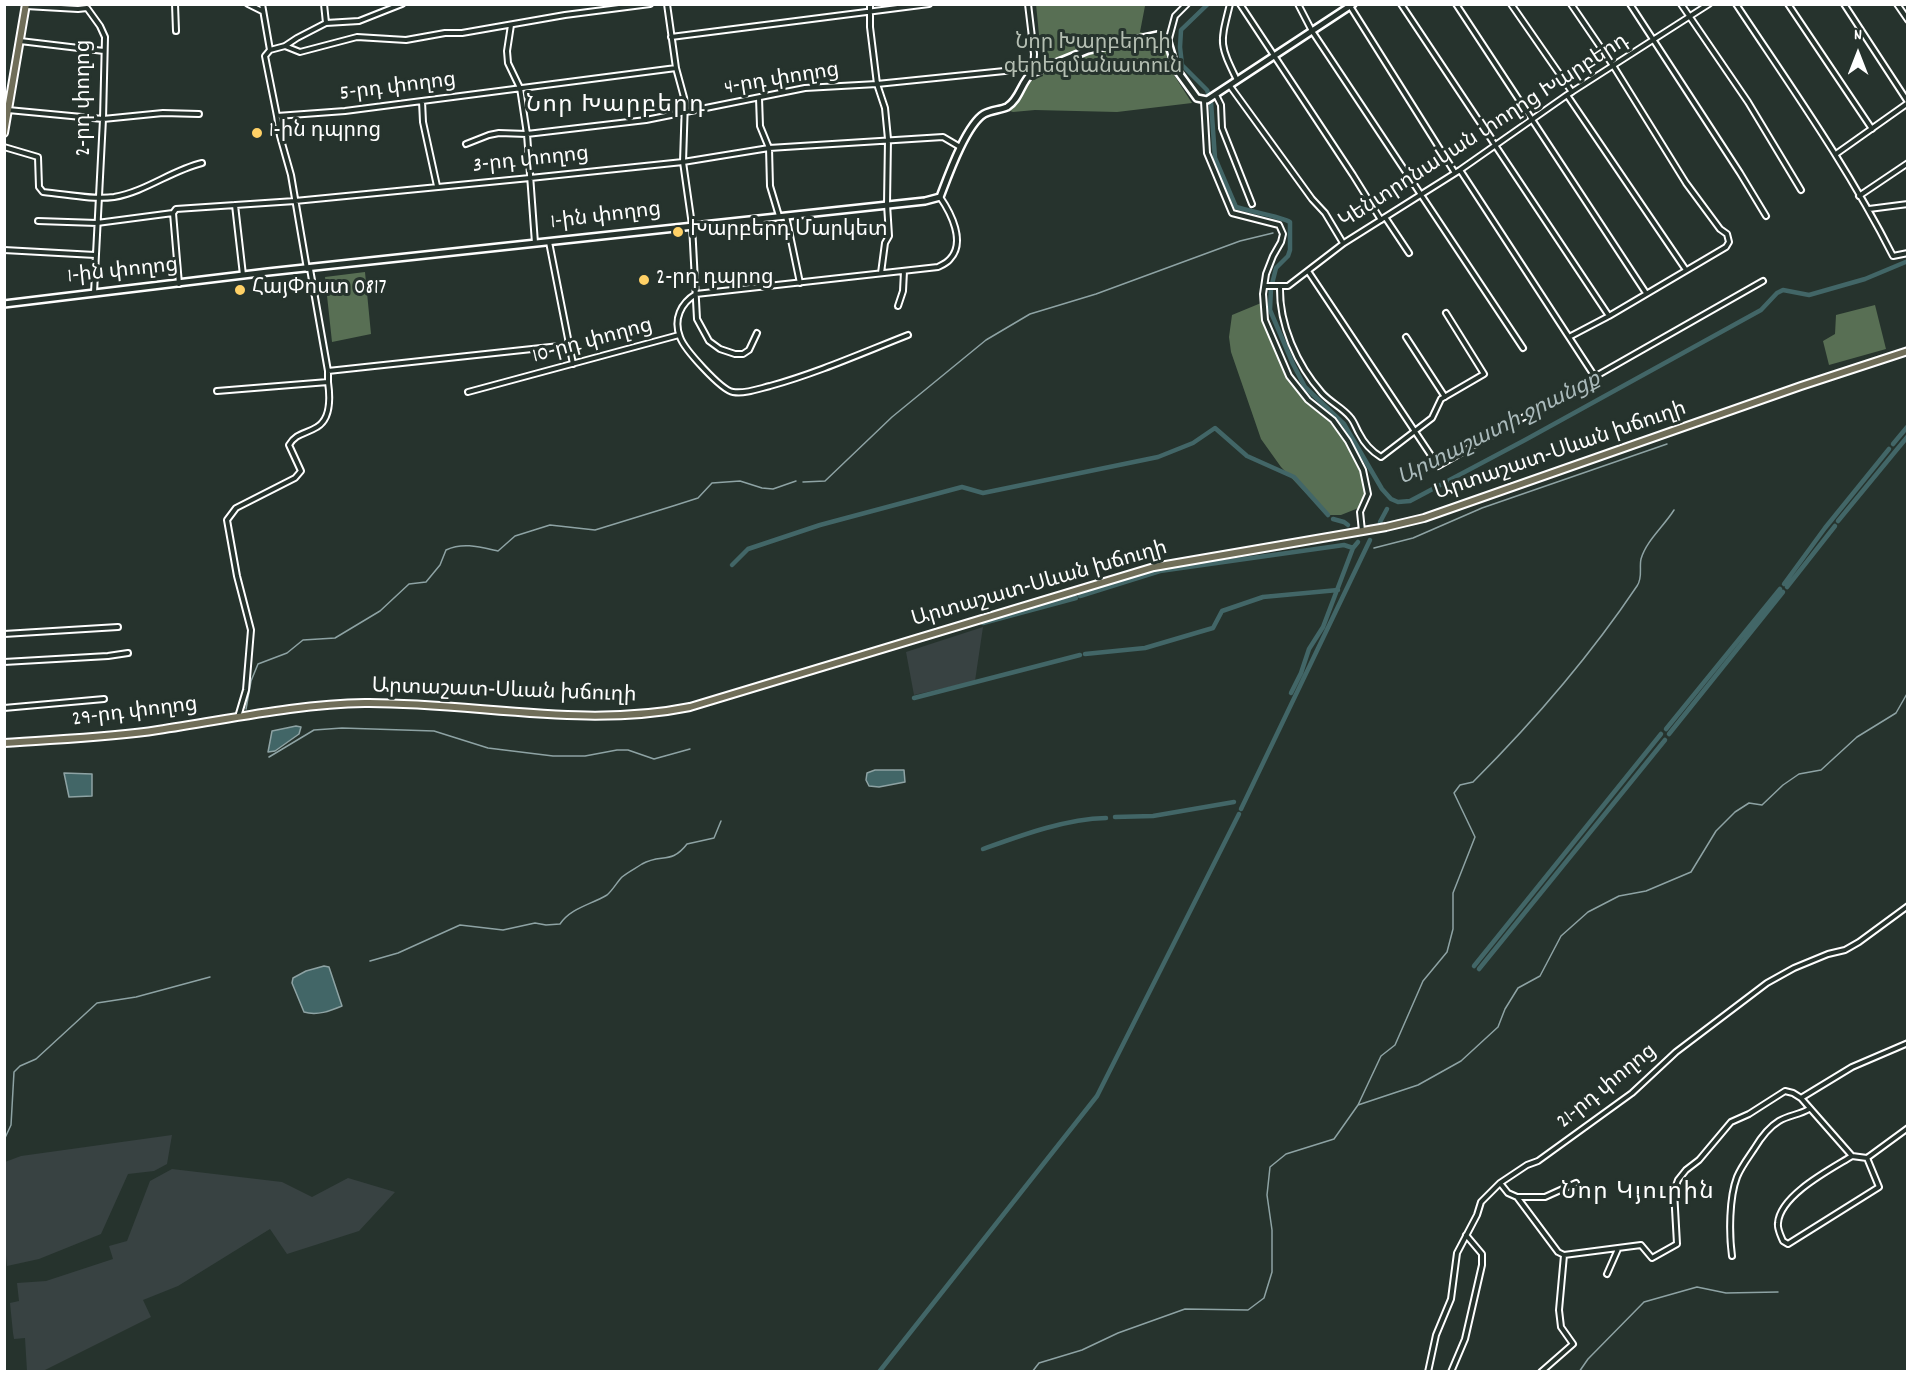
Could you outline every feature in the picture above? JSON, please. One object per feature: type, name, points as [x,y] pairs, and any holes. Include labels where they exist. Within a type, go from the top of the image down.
[{"type":"main road","points":[[4,133],[26,5]]},
{"type":"main road","points":[[940,197],[960,147],[983,114],[1007,106],[1016,97],[1033,70],[1088,50],[1158,35],[1168,42],[1176,69],[1197,98],[1210,98],[1348,6]]},
{"type":"main road","name":"1-ին փողոց","points":[[4,304],[692,225],[925,201],[940,197]]},
{"type":"main road","name":"Արտաշատ-Սևան խճուղի","points":[[269,713],[363,703],[412,704],[596,717],[672,711],[726,697],[1154,567],[1362,532],[1424,518],[1800,386],[1908,351]]},
{"type":"main road","name":"29-րդ փողոց","points":[[4,743],[123,735],[269,713]]},
{"type":"street","points":[[175,4],[176,31]]},
{"type":"street","points":[[248,4],[262,11]]},
{"type":"street","points":[[262,4],[270,50]]},
{"type":"street","points":[[324,4],[326,23]]},
{"type":"street","points":[[238,718],[246,690],[251,630],[237,576],[227,520],[236,508],[295,478],[301,471],[289,445],[293,438],[324,422],[328,404],[328,371],[291,175],[280,136],[265,56],[270,50],[285,46],[326,23],[358,21],[402,4]]},
{"type":"street","points":[[285,46],[300,52],[357,37],[406,40],[650,4]]},
{"type":"street","points":[[667,4],[676,68],[685,101],[683,162],[692,225],[697,318],[709,341],[720,349],[735,354],[743,354],[749,350],[757,333]]},
{"type":"street","points":[[870,4],[876,84],[885,108],[888,139],[889,236],[885,243],[881,273]]},
{"type":"street","points":[[671,37],[929,4]]},
{"type":"street","points":[[1028,4],[1034,54],[1033,70]]},
{"type":"street","points":[[1168,42],[1175,16],[1187,4]]},
{"type":"street","points":[[1230,4],[1221,37],[1222,50],[1238,81]]},
{"type":"street","points":[[1240,4],[1383,219],[1409,253]]},
{"type":"street","points":[[1298,4],[1312,31],[1523,348]]},
{"type":"street","points":[[1401,4],[1609,316]]},
{"type":"street","points":[[1456,4],[1646,293]]},
{"type":"street","points":[[1511,4],[1572,92]]},
{"type":"street","points":[[1569,337],[1609,316],[1726,247],[1729,243],[1727,234],[1720,229],[1686,183],[1614,66],[1571,4]]},
{"type":"street","points":[[1630,4],[1766,216]]},
{"type":"street","points":[[1681,4],[1748,102],[1802,190]]},
{"type":"street","name":"Կենտրոնական փողոց Խարբերդ","points":[[1280,286],[1288,286],[1344,243],[1496,146],[1567,95],[1709,4]]},
{"type":"street","points":[[1736,4],[1836,154],[1859,196],[1869,209],[1893,256],[1908,253]]},
{"type":"street","points":[[1788,4],[1872,129]]},
{"type":"street","points":[[1836,154],[1908,103],[1844,4]]},
{"type":"street","points":[[1897,4],[1908,20]]},
{"type":"street","name":"2-րդ փողոց","points":[[26,5],[87,8],[100,26],[105,38],[94,293]]},
{"type":"street","points":[[1348,6],[1595,377]]},
{"type":"street","points":[[511,25],[507,51],[508,63],[520,88],[527,134],[535,243]]},
{"type":"street","points":[[20,41],[104,51]]},
{"type":"street","name":"5-րդ փողոց","points":[[277,116],[345,111],[676,68]]},
{"type":"street","name":"4-րդ փողոց","points":[[466,144],[499,133],[527,134],[645,120],[805,88],[1033,70]]},
{"type":"street","points":[[1230,86],[1312,199],[1325,213],[1344,243]]},
{"type":"street","points":[[1567,95],[1686,270]]},
{"type":"street","points":[[759,98],[760,126],[769,148],[770,186],[782,215],[800,283]]},
{"type":"street","points":[[1252,204],[1222,128],[1221,105],[1210,98],[1207,153],[1232,213],[1279,225],[1283,234],[1266,274],[1263,302],[1265,320],[1289,376],[1308,400],[1333,420],[1364,470],[1368,494],[1360,512],[1362,532]]},
{"type":"street","points":[[422,101],[423,122],[437,186]]},
{"type":"street","points":[[8,110],[103,119],[163,113],[199,114]]},
{"type":"street","name":"3-րդ փողոց","points":[[38,221],[97,224],[173,213],[176,209],[295,201],[530,178],[683,162],[769,148],[943,137],[960,147]]},
{"type":"street","points":[[4,147],[38,157],[39,187],[43,192],[99,197],[114,197],[129,193],[202,162]]},
{"type":"street","points":[[1859,196],[1908,163]]},
{"type":"street","points":[[679,335],[681,307],[696,294],[938,267],[949,261],[956,249],[955,226],[949,209],[940,197]]},
{"type":"street","points":[[1869,209],[1908,204]]},
{"type":"street","points":[[235,205],[243,276]]},
{"type":"street","points":[[173,213],[179,284]]},
{"type":"street","points":[[549,242],[573,364]]},
{"type":"street","points":[[4,250],[96,255]]},
{"type":"street","points":[[898,306],[903,291],[904,271]]},
{"type":"street","points":[[1308,271],[1438,466],[1763,281]]},
{"type":"street","points":[[1265,286],[1280,286],[1283,324],[1312,382],[1323,395],[1350,417],[1371,450],[1381,457],[1432,418],[1441,399],[1484,374],[1446,313]]},
{"type":"street","name":"10-րդ փողոց","points":[[468,393],[679,335],[685,347],[723,387],[732,392],[743,393],[800,378],[908,335]]},
{"type":"street","points":[[1406,337],[1445,397]]},
{"type":"street","name":"10-րդ փողոց","points":[[328,371],[569,345]]},
{"type":"street","points":[[217,391],[328,382]]},
{"type":"street","points":[[4,634],[118,627]]},
{"type":"street","points":[[4,662],[128,653]]},
{"type":"street","name":"29-րդ փողոց","points":[[4,708],[104,699]]},
{"type":"street","name":"21-րդ փողոց","points":[[1428,1371],[1436,1335],[1450,1299],[1457,1254],[1478,1215],[1481,1202],[1500,1184],[1527,1165],[1538,1161],[1632,1093],[1676,1052],[1767,983],[1794,968],[1828,954],[1845,950],[1908,906]]},
{"type":"street","points":[[1801,1098],[1852,1067],[1908,1043]]},
{"type":"street","points":[[1500,1184],[1517,1197],[1552,1247],[1564,1255],[1641,1245],[1652,1258],[1677,1244],[1674,1191],[1678,1180],[1686,1170],[1700,1160],[1731,1122],[1749,1114],[1785,1091],[1801,1098],[1852,1156],[1867,1158],[1908,1128]]},
{"type":"street","points":[[1732,1256],[1730,1236],[1733,1196],[1737,1178],[1759,1141],[1779,1120],[1809,1109]]},
{"type":"street","points":[[1852,1156],[1794,1195],[1786,1205],[1778,1223],[1783,1241],[1788,1244],[1879,1187],[1867,1158]]},
{"type":"street","points":[[1517,1197],[1545,1197],[1576,1183]]},
{"type":"street","points":[[1451,1371],[1466,1339],[1482,1265],[1482,1254],[1466,1235]]},
{"type":"street","points":[[1607,1274],[1618,1249]]},
{"type":"street","points":[[1541,1371],[1573,1344],[1561,1327],[1558,1310],[1564,1255]]},
{"type":"shaded area","points":[[983,627],[975,681],[914,695],[906,652]]},
{"type":"shaded area","points":[[172,1135],[167,1164],[154,1171],[128,1174],[101,1234],[39,1259],[7,1266],[4,1234],[5,1162],[21,1156]]},
{"type":"shaded area","points":[[172,1169],[282,1182],[312,1197],[348,1178],[395,1192],[359,1231],[287,1254],[270,1229],[178,1286],[143,1300],[151,1317],[43,1371],[27,1371],[25,1338],[14,1339],[13,1333],[10,1303],[19,1301],[17,1283],[46,1281],[113,1259],[109,1246],[127,1241],[150,1181]]},
{"type":"green space","name":"Նոր Խարբերդի գերեզմանատուն","points":[[1036,4],[1145,6],[1140,32],[1164,38],[1172,72],[1192,103],[1117,112],[1035,110],[1013,112],[1007,110],[1020,99],[1024,84],[1043,76]]},
{"type":"green space","points":[[365,272],[371,334],[332,342],[325,277]]},
{"type":"green space","points":[[1261,303],[1285,368],[1306,400],[1334,419],[1357,461],[1368,491],[1361,507],[1341,515],[1327,515],[1281,467],[1261,439],[1231,352],[1229,337],[1232,315]]},
{"type":"green space","points":[[1875,305],[1886,349],[1829,365],[1823,341],[1835,334],[1836,315]]},
{"type":"water","points":[[301,727],[299,734],[275,751],[268,752],[272,731]]},
{"type":"water","points":[[875,770],[904,770],[905,782],[879,787],[869,786],[866,780],[867,773]]},
{"type":"water","points":[[64,773],[92,774],[92,796],[69,797]]},
{"type":"water","points":[[324,966],[329,967],[342,1006],[319,1013],[304,1012],[292,983],[293,978],[306,971]]},
{"type":"waterway","name":"Արտաշատի ջրանցք","points":[[1208,4],[1181,30],[1182,65],[1207,90],[1211,102],[1215,158],[1236,207],[1290,222],[1290,250],[1288,256],[1276,268],[1271,288],[1270,310],[1305,387],[1344,424],[1382,489],[1391,499],[1398,502],[1410,501],[1525,440],[1761,310],[1777,293],[1783,290],[1809,295],[1865,279],[1908,261]]},
{"type":"waterway","points":[[803,482],[825,481],[892,417],[986,340],[1030,314],[1096,294],[1240,241],[1273,233]]},
{"type":"waterway","points":[[1893,444],[1908,426]]},
{"type":"waterway","points":[[732,565],[748,549],[820,525],[962,487],[983,493],[1158,457],[1193,443],[1215,428],[1247,456],[1294,477],[1328,515]]},
{"type":"waterway","points":[[1838,521],[1908,436]]},
{"type":"waterway","points":[[1374,548],[1413,538],[1482,508],[1667,444]]},
{"type":"waterway","points":[[1784,584],[1825,528],[1889,449]]},
{"type":"waterway","points":[[246,709],[251,681],[258,664],[287,653],[303,640],[335,638],[380,611],[409,584],[426,582],[440,565],[446,550],[465,546],[498,551],[515,536],[550,525],[595,530],[698,498],[712,483],[740,481],[773,489],[796,481]]},
{"type":"waterway","points":[[1380,522],[1387,509]]},
{"type":"waterway","points":[[1032,1372],[1039,1363],[1082,1350],[1118,1333],[1185,1309],[1248,1310],[1264,1298],[1272,1272],[1272,1230],[1267,1195],[1270,1167],[1286,1154],[1334,1139],[1358,1105],[1381,1056],[1395,1045],[1423,981],[1447,952],[1453,929],[1453,893],[1475,837],[1454,793],[1460,785],[1473,782],[1517,736],[1600,638],[1639,583],[1643,552],[1674,510]]},
{"type":"waterway","points":[[1333,519],[1348,525]]},
{"type":"waterway","points":[[1787,587],[1835,526]]},
{"type":"waterway","points":[[1241,809],[1370,540]]},
{"type":"waterway","points":[[1291,693],[1309,649],[1323,627],[1353,548],[1358,542]]},
{"type":"waterway","points":[[1080,596],[1160,571],[1344,545],[1353,548]]},
{"type":"waterway","points":[[1666,729],[1780,589]]},
{"type":"waterway","points":[[1085,654],[1145,648],[1213,628],[1222,611],[1263,597],[1338,590]]},
{"type":"waterway","points":[[1669,734],[1783,592]]},
{"type":"waterway","points":[[983,623],[1076,598]]},
{"type":"waterway","points":[[914,698],[1080,655]]},
{"type":"waterway","points":[[1358,1105],[1418,1085],[1461,1061],[1498,1027],[1505,1009],[1518,988],[1540,976],[1561,936],[1588,912],[1619,896],[1646,891],[1691,872],[1716,831],[1735,812],[1749,803],[1762,805],[1783,785],[1799,774],[1821,770],[1857,737],[1896,713],[1908,692]]},
{"type":"waterway","points":[[269,757],[314,730],[342,728],[434,731],[488,748],[553,756],[585,756],[628,750],[654,759],[690,749]]},
{"type":"waterway","points":[[1474,966],[1661,734]]},
{"type":"waterway","points":[[1479,969],[1665,740]]},
{"type":"waterway","points":[[1115,817],[1153,816],[1234,802]]},
{"type":"waterway","points":[[879,1372],[1097,1096],[1239,814]]},
{"type":"waterway","points":[[983,849],[1059,825],[1106,818]]},
{"type":"waterway","points":[[370,961],[398,953],[460,925],[503,930],[535,923],[560,924],[575,910],[607,895],[622,877],[642,864],[655,859],[671,857],[687,844],[714,838],[721,821]]},
{"type":"waterway","points":[[4,1140],[11,1125],[14,1072],[20,1066],[36,1059],[97,1003],[136,997],[210,977]]},
{"type":"waterway","points":[[1579,1372],[1588,1359],[1644,1302],[1697,1287],[1726,1293],[1778,1292]]},
{"type":"place","name":"1-ին դպրոց","points":[[257,133]]},
{"type":"place","name":"Խարբերդ Մարկետ","points":[[678,232]]},
{"type":"place","name":"2-րդ դպրոց","points":[[644,280]]},
{"type":"place","name":"ՀայՓոստ 0817","points":[[240,290]]},
{"type":"district","name":"Նոր Խարբերդ","points":[[616,108]]},
{"type":"district","name":"Նոր Կյուրին","points":[[1638,1195]]}]
